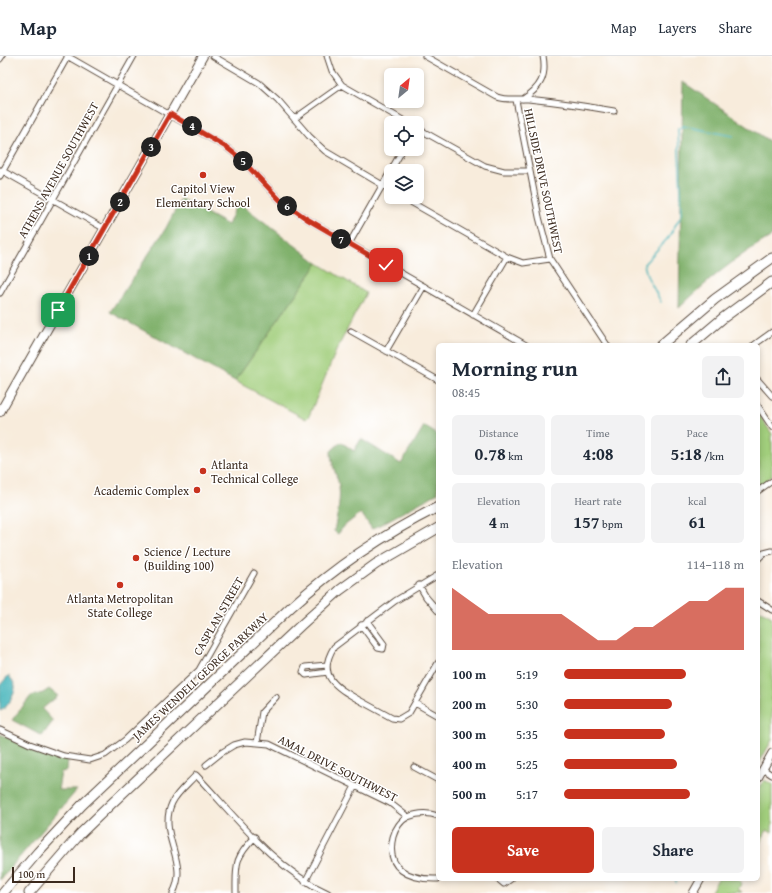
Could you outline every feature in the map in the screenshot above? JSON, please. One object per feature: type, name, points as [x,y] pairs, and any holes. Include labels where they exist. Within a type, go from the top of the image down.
[{"type":"highway","points":[[663,343],[715,299],[772,257]]},
{"type":"highway","points":[[693,343],[723,318],[772,282]]},
{"type":"highway","name":"JAMES WENDELL GEORGE PARKWAY","points":[[3,893],[38,852],[82,805],[296,601],[363,550],[394,530],[436,508]]},
{"type":"highway","points":[[31,891],[80,834],[319,608],[376,564],[436,529]]},
{"type":"main road","points":[[0,412],[203,56]]},
{"type":"main road","points":[[760,774],[772,753]]},
{"type":"main road","points":[[694,893],[700,881]]},
{"type":"street","points":[[104,229],[1,172],[68,56],[226,147],[241,159],[280,200],[307,219],[522,343]]},
{"type":"street","name":"ATHENS AVENUE SOUTHWEST","points":[[0,293],[134,56]]},
{"type":"street","points":[[213,56],[259,83],[278,100],[309,136],[325,151],[382,186]]},
{"type":"street","points":[[328,56],[332,71],[342,85],[396,116]]},
{"type":"street","points":[[425,56],[498,97],[507,100],[523,99],[578,105],[614,111]]},
{"type":"street","points":[[523,99],[532,93],[542,82],[545,65],[543,56]]},
{"type":"street","points":[[294,119],[342,85]]},
{"type":"street","name":"HILLSIDE DRIVE SOUTHWEST","points":[[516,100],[545,246],[550,258],[606,343]]},
{"type":"street","points":[[424,132],[485,166],[504,171],[530,171]]},
{"type":"street","points":[[350,244],[399,156]]},
{"type":"street","points":[[414,204],[507,257],[524,262],[550,258]]},
{"type":"street","points":[[473,315],[507,257]]},
{"type":"street","points":[[386,351],[424,286]]},
{"type":"street","points":[[351,331],[436,379]]},
{"type":"street","points":[[757,343],[772,332]]},
{"type":"street","points":[[760,382],[772,396]]},
{"type":"street","points":[[760,409],[772,427]]},
{"type":"street","points":[[760,489],[772,481]]},
{"type":"street","points":[[760,557],[764,553],[772,551]]},
{"type":"street","name":"CASPLAN STREET","points":[[0,730],[36,747],[64,756],[90,760],[105,754],[125,740],[199,670],[254,573]]},
{"type":"street","points":[[436,575],[419,585],[367,621],[334,647],[329,655],[327,665],[332,682],[339,689],[392,718],[399,719],[405,717],[415,703],[436,666]]},
{"type":"street","points":[[419,585],[426,597],[436,609]]},
{"type":"street","points":[[760,602],[772,610]]},
{"type":"street","points":[[361,626],[378,648],[383,649],[384,644],[367,621]]},
{"type":"street","points":[[327,665],[305,667],[303,672],[306,675],[328,672]]},
{"type":"street","points":[[257,743],[262,712],[276,697]]},
{"type":"street","points":[[415,703],[436,715]]},
{"type":"street","name":"AMAL DRIVE SOUTHWEST","points":[[206,766],[221,753],[234,745],[244,742],[269,744],[390,803],[408,817],[403,820],[394,833],[391,846],[394,862],[403,872],[414,878],[436,879]]},
{"type":"street","points":[[414,767],[436,779]]},
{"type":"street","points":[[763,769],[772,774]]},
{"type":"street","points":[[173,893],[177,884],[179,868],[178,860],[168,832],[169,811],[177,795],[196,775],[282,864],[305,882],[328,893]]},
{"type":"street","points":[[305,882],[355,786]]},
{"type":"street","points":[[408,817],[430,812],[436,815]]},
{"type":"street","points":[[236,893],[237,859],[242,850],[255,837]]},
{"type":"green space","points":[[683,82],[772,143],[772,236],[759,243],[723,269],[679,308]]},
{"type":"green space","points":[[181,199],[228,225],[238,202],[318,263],[235,381],[110,312],[166,228]]},
{"type":"green space","points":[[318,263],[366,293],[336,351],[309,416],[306,419],[235,381]]},
{"type":"green space","points":[[760,416],[772,434],[772,476],[760,485]]},
{"type":"green space","points":[[424,426],[436,434],[436,494],[372,529],[361,513],[344,526],[338,534],[334,531],[339,506],[339,487],[332,463],[331,451],[341,442],[354,451],[361,439],[401,464]]},
{"type":"green space","points":[[760,610],[772,617],[772,740],[760,761]]},
{"type":"green space","points":[[49,689],[58,696],[42,709],[53,721],[42,736],[12,720],[31,696],[43,693]]},
{"type":"green space","points":[[0,734],[50,756],[68,760],[67,771],[61,772],[58,790],[77,790],[0,880]]},
{"type":"green space","points":[[764,780],[772,784],[772,833],[767,830],[760,842],[760,787]]},
{"type":"green space","points":[[717,881],[740,881],[742,883],[738,889],[742,892],[710,893]]},
{"type":"water","points":[[9,675],[15,686],[14,693],[8,704],[3,710],[0,711],[0,685]]},
{"type":"waterway","points":[[661,302],[647,276],[644,264],[668,238],[682,214],[678,129],[683,126],[733,136]]},
{"type":"place","name":"Capitol View Elementary School","points":[[203,175]]},
{"type":"place","name":"Atlanta Technical College","points":[[203,471]]},
{"type":"place","name":"Academic Complex","points":[[197,490]]},
{"type":"place","name":"Science / Lecture (Building 100)","points":[[136,558]]},
{"type":"place","name":"Atlanta Metropolitan State College","points":[[120,585]]},
{"type":"route","points":[[58,310],[170,114],[226,147],[241,159],[280,200],[307,219],[386,265]]}]
